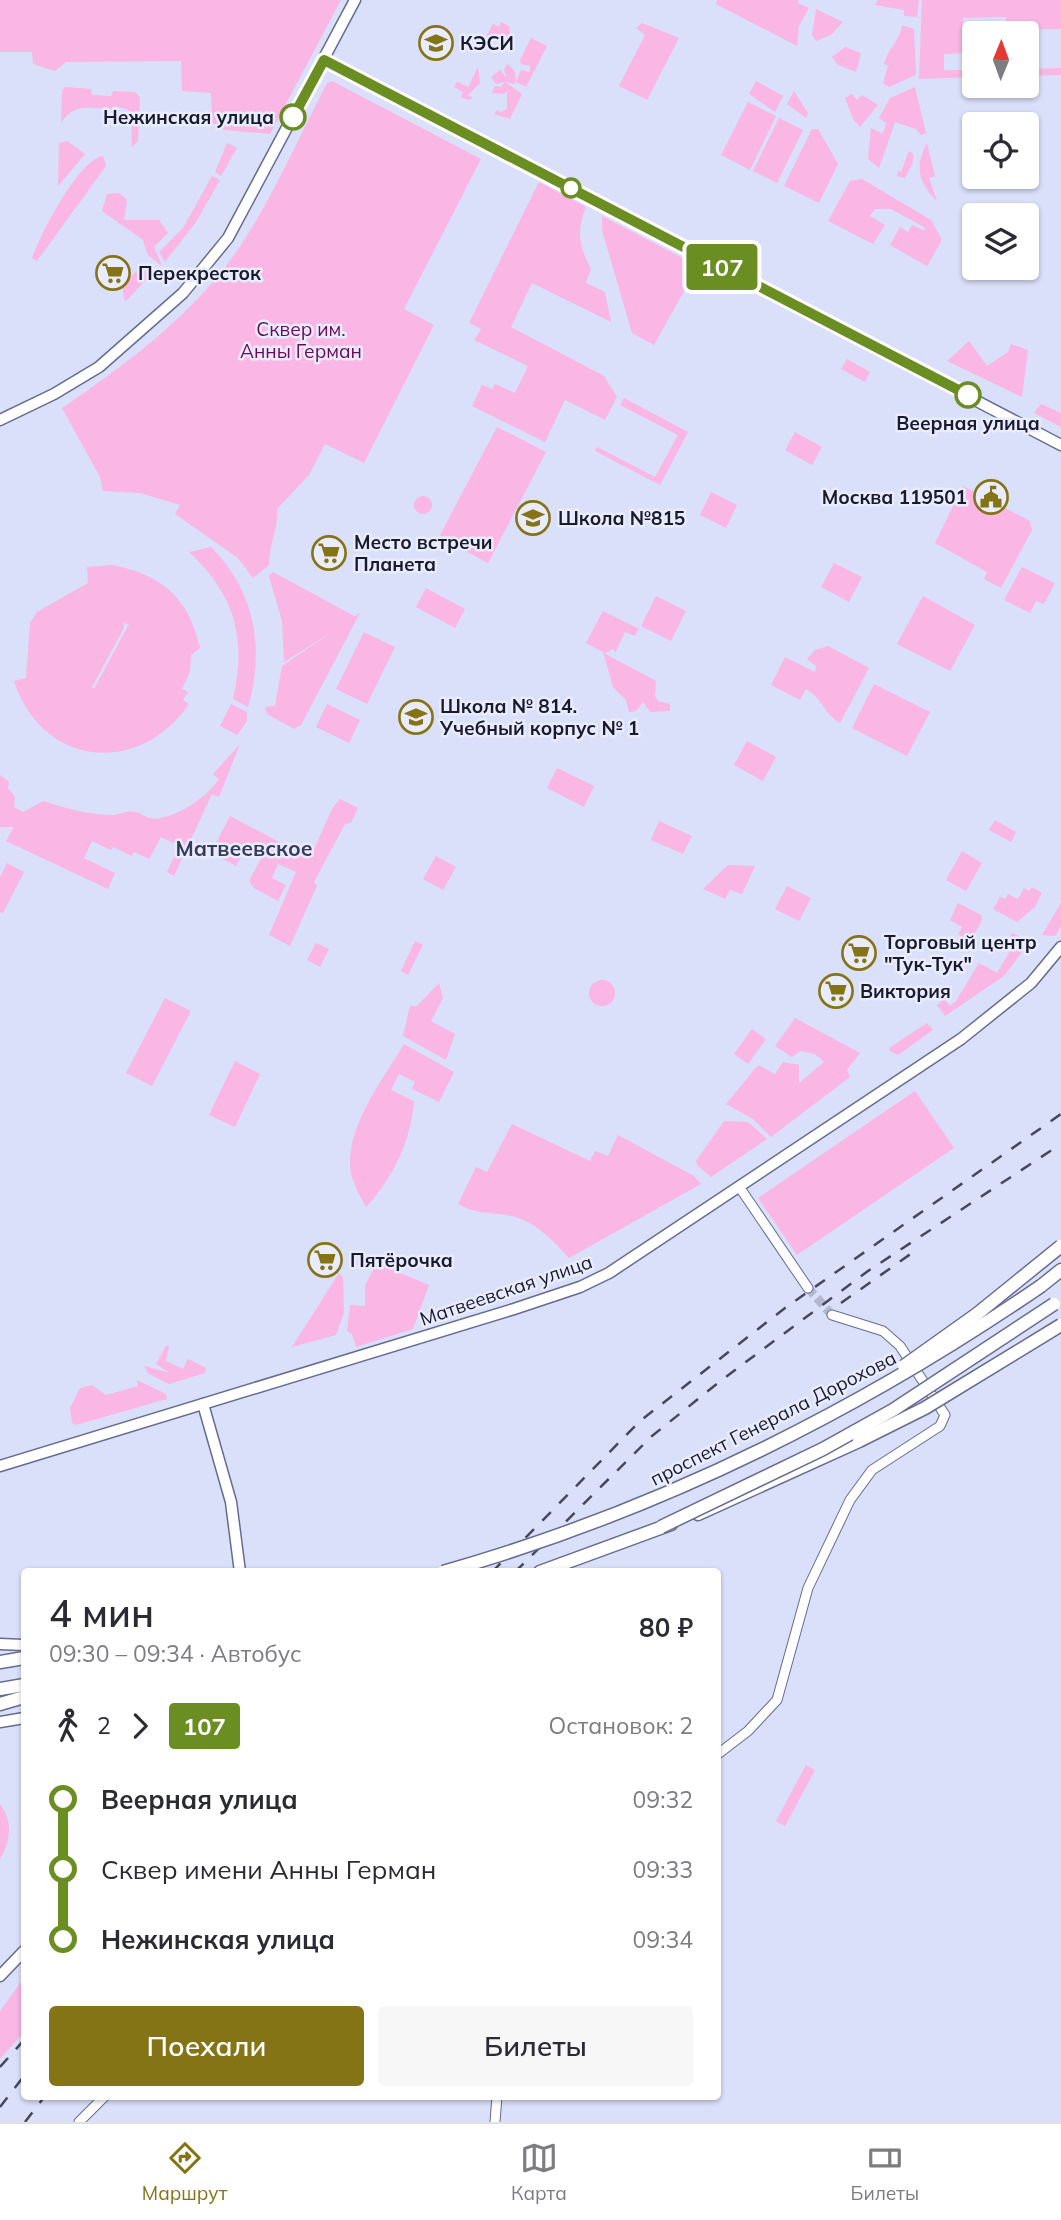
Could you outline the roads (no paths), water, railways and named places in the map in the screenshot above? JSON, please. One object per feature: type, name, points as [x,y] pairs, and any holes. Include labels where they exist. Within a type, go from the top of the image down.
[{"type":"main road","points":[[862,1397],[977,1314],[1061,1246]]},
{"type":"main road","name":"проспект Генерала Дорохова","points":[[456,1568],[558,1537],[662,1497],[738,1462],[933,1357],[1061,1270]]},
{"type":"main road","points":[[661,1527],[823,1449],[881,1417],[1057,1301]]},
{"type":"main road","points":[[551,1568],[715,1508],[925,1408],[1061,1325]]},
{"type":"main road","points":[[0,1662],[21,1658]]},
{"type":"main road","points":[[0,1689],[21,1686]]},
{"type":"main road","points":[[0,1704],[21,1698]]},
{"type":"street","points":[[0,420],[99,367],[183,293],[228,238],[355,0]]},
{"type":"street","points":[[324,60],[1061,445]]},
{"type":"street","name":"Матвеевская улица","points":[[0,1466],[580,1287],[609,1273],[740,1188],[999,1012],[1031,983],[1061,947]]},
{"type":"street","points":[[740,1188],[808,1287]]},
{"type":"street","points":[[721,1752],[748,1731],[777,1700],[808,1588],[850,1500],[872,1470],[940,1426],[945,1415],[900,1346],[883,1331],[832,1315]]},
{"type":"street","points":[[203,1404],[231,1502],[239,1568]]},
{"type":"street","points":[[0,1644],[21,1645]]},
{"type":"street","points":[[0,1722],[21,1718]]},
{"type":"street","points":[[0,1976],[21,1954]]},
{"type":"street","points":[[79,2122],[100,2100]]},
{"type":"street","points":[[495,2122],[497,2100]]},
{"type":"tunnel","points":[[808,1288],[832,1315]]},
{"type":"railway","points":[[496,1568],[640,1421],[785,1308],[1061,1114]]},
{"type":"railway","points":[[519,1568],[652,1436],[723,1379],[868,1271],[1061,1144]]},
{"type":"railway","points":[[841,1303],[912,1253]]},
{"type":"railway","points":[[0,2067],[21,2043]]},
{"type":"railway","points":[[0,2107],[21,2080]]},
{"type":"railway","points":[[25,2122],[42,2100]]},
{"type":"place","name":"КЭСИ","points":[[436,43]]},
{"type":"place","name":"Нежинская улица","points":[[293,117]]},
{"type":"place","name":"Перекресток","points":[[113,273]]},
{"type":"place","name":"Веерная улица","points":[[968,395]]},
{"type":"place","name":"Москва 119501","points":[[991,497]]},
{"type":"place","name":"Школа №815","points":[[533,518]]},
{"type":"place","name":"Место встречи Планета","points":[[329,553]]},
{"type":"place","name":"Школа № 814. Учебный корпус № 1","points":[[416,717]]},
{"type":"place","name":"Торговый центр \"Тук-Тук\"","points":[[859,953]]},
{"type":"place","name":"Виктория","points":[[836,991]]},
{"type":"place","name":"Пятёрочка","points":[[325,1260]]},
{"type":"district","name":"Матвеевское","points":[[244,848]]},
{"type":"park label","name":"Сквер им. Анны Герман","points":[[301,340]]}]
